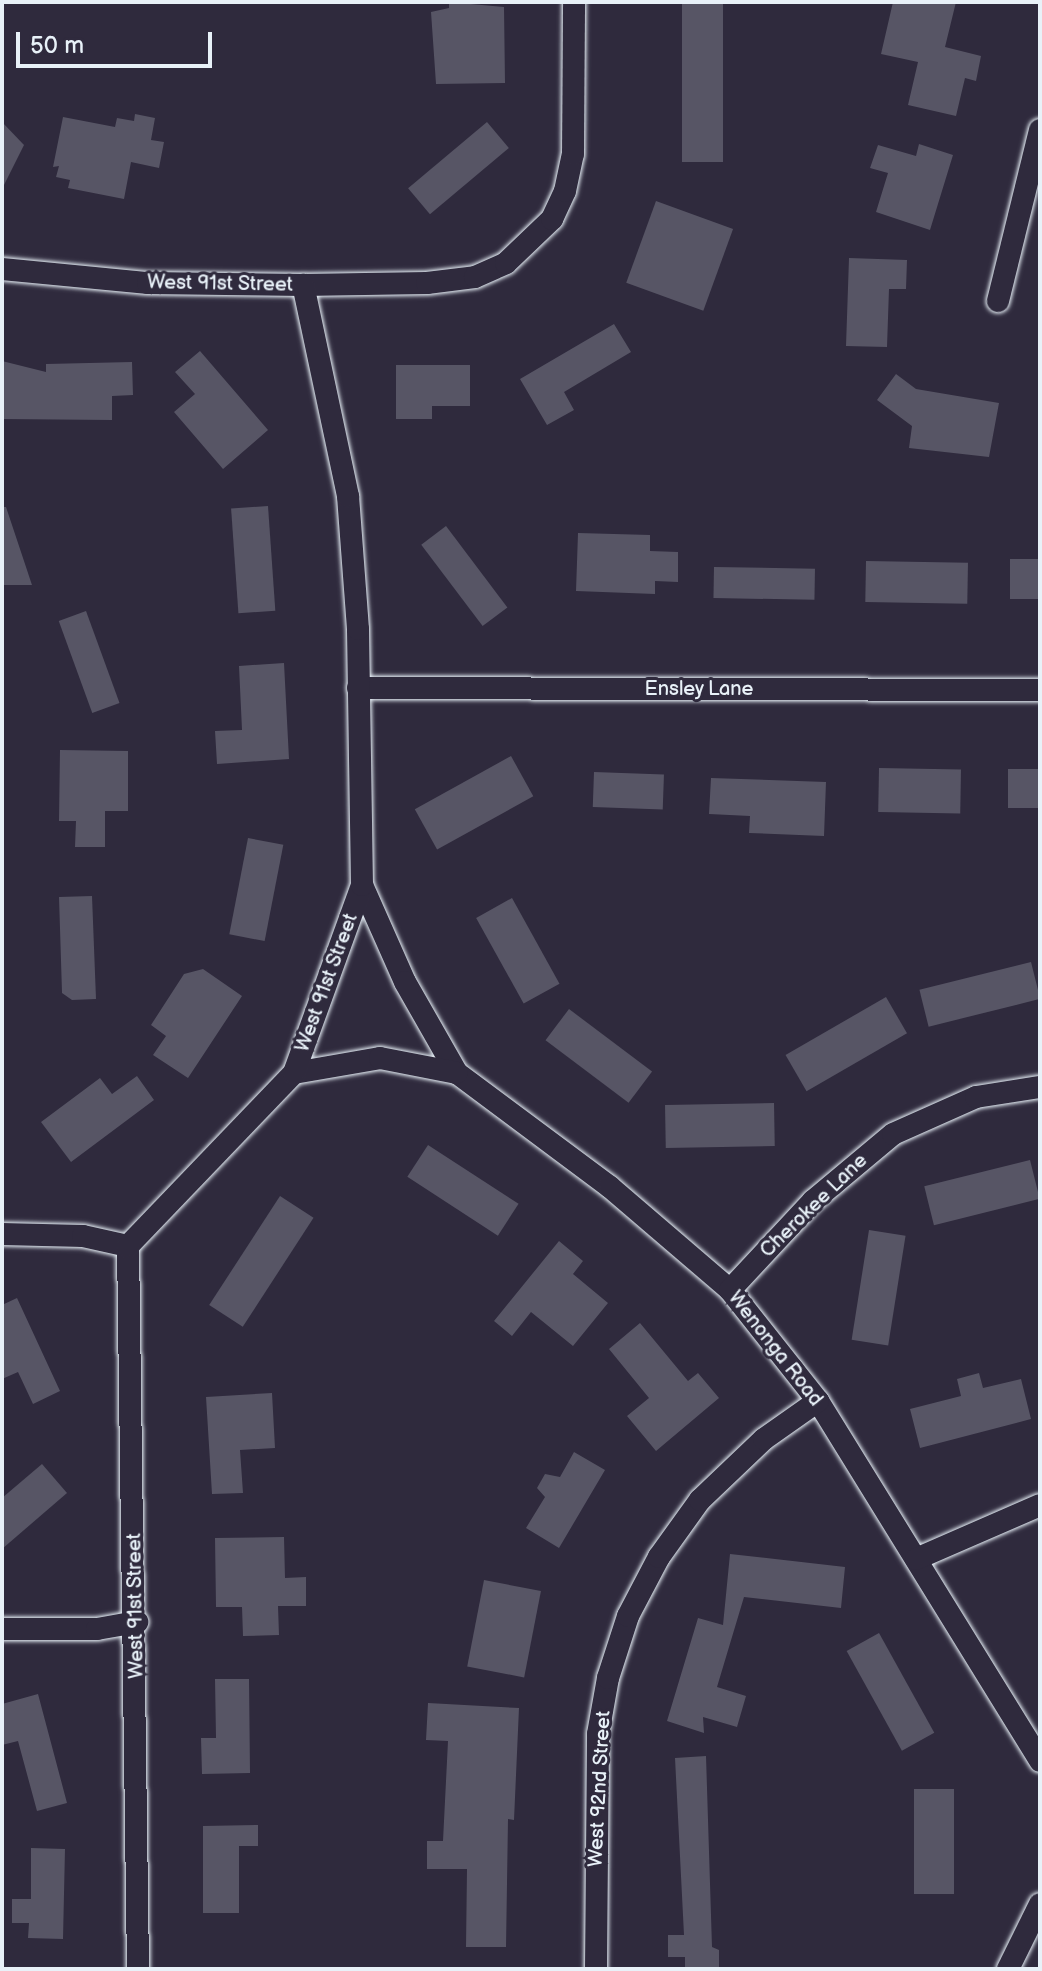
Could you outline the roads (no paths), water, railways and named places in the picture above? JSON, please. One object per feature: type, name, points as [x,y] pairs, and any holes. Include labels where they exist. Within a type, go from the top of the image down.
[{"type":"street","points":[[303,285],[427,283],[475,277],[528,247],[552,219],[573,154],[574,2]]},
{"type":"street","points":[[998,301],[1040,130]]},
{"type":"street","name":"West 91st Street","points":[[2,269],[148,283],[303,285],[348,496],[358,688],[362,885],[294,1073],[128,1246],[137,1622],[138,1969]]},
{"type":"street","name":"Ensley Lane","points":[[358,688],[1040,690]]},
{"type":"street","name":"Wenonga Road","points":[[362,885],[405,982],[457,1073],[610,1187],[730,1290],[818,1401],[1040,1761]]},
{"type":"street","points":[[294,1073],[380,1058],[457,1073]]},
{"type":"street","name":"Cherokee Lane","points":[[730,1290],[813,1201],[893,1134],[976,1097],[1040,1087]]},
{"type":"street","points":[[2,1234],[83,1236],[128,1246]]},
{"type":"street","name":"West 92nd Street","points":[[596,1969],[598,1734],[608,1678],[628,1616],[659,1557],[700,1500],[764,1439],[818,1401]]},
{"type":"street","points":[[916,1559],[1040,1505]]},
{"type":"street","points":[[2,1629],[97,1629],[137,1622]]},
{"type":"street","points":[[1008,1969],[1040,1904]]}]
